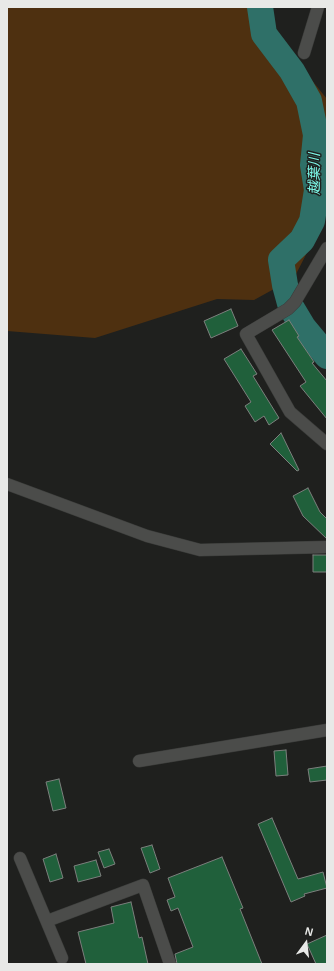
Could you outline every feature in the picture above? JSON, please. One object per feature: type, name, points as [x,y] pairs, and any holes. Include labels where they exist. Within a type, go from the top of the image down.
[{"type":"street","points":[[304,53],[318,7]]},
{"type":"street","points":[[327,248],[295,302],[288,309],[246,334],[290,412],[327,444]]},
{"type":"street","points":[[7,484],[147,536],[200,550],[327,547]]},
{"type":"street","points":[[139,761],[327,730]]},
{"type":"street","points":[[20,858],[62,958]]},
{"type":"street","points":[[47,921],[143,885],[170,964]]},
{"type":"shaded area","points":[[7,7],[271,7],[276,36],[327,99],[327,124],[305,181],[304,212],[315,237],[294,278],[254,300],[217,299],[95,338],[7,331]]},
{"type":"building","points":[[231,309],[238,326],[211,338],[204,321]]},
{"type":"building","points":[[289,320],[299,336],[297,337],[314,362],[312,363],[327,381],[327,419],[300,386],[306,382],[272,330]]},
{"type":"building","points":[[241,349],[257,374],[253,376],[279,418],[269,425],[264,416],[255,422],[245,406],[251,402],[224,359]]},
{"type":"building","points":[[281,433],[299,470],[297,471],[270,444]]},
{"type":"building","points":[[308,488],[320,512],[327,519],[327,539],[303,516],[293,496]]},
{"type":"building","points":[[313,555],[327,555],[327,572],[313,572]]},
{"type":"building","points":[[286,750],[288,775],[276,776],[274,751]]},
{"type":"building","points":[[327,766],[327,780],[310,782],[308,769]]},
{"type":"building","points":[[59,779],[66,808],[53,811],[46,782]]},
{"type":"building","points":[[272,818],[298,879],[323,872],[327,888],[304,894],[305,896],[291,902],[258,824]]},
{"type":"building","points":[[152,845],[160,869],[150,873],[141,848]]},
{"type":"building","points":[[109,849],[115,864],[104,868],[98,852]]},
{"type":"building","points":[[56,854],[63,878],[50,882],[43,859]]},
{"type":"building","points":[[222,857],[243,908],[240,909],[262,964],[177,964],[175,954],[193,947],[178,908],[171,911],[167,900],[175,897],[168,878]]},
{"type":"building","points":[[96,860],[101,876],[78,882],[74,866]]},
{"type":"building","points":[[131,902],[139,938],[142,937],[148,964],[86,964],[78,932],[114,923],[111,907]]},
{"type":"building","points":[[327,935],[327,964],[316,964],[307,944]]},
{"type":"waterway","name":"越葉川","points":[[260,7],[264,34],[292,71],[309,101],[316,135],[313,165],[317,190],[312,221],[302,240],[281,260],[285,285],[291,307],[303,327],[327,356]]}]
